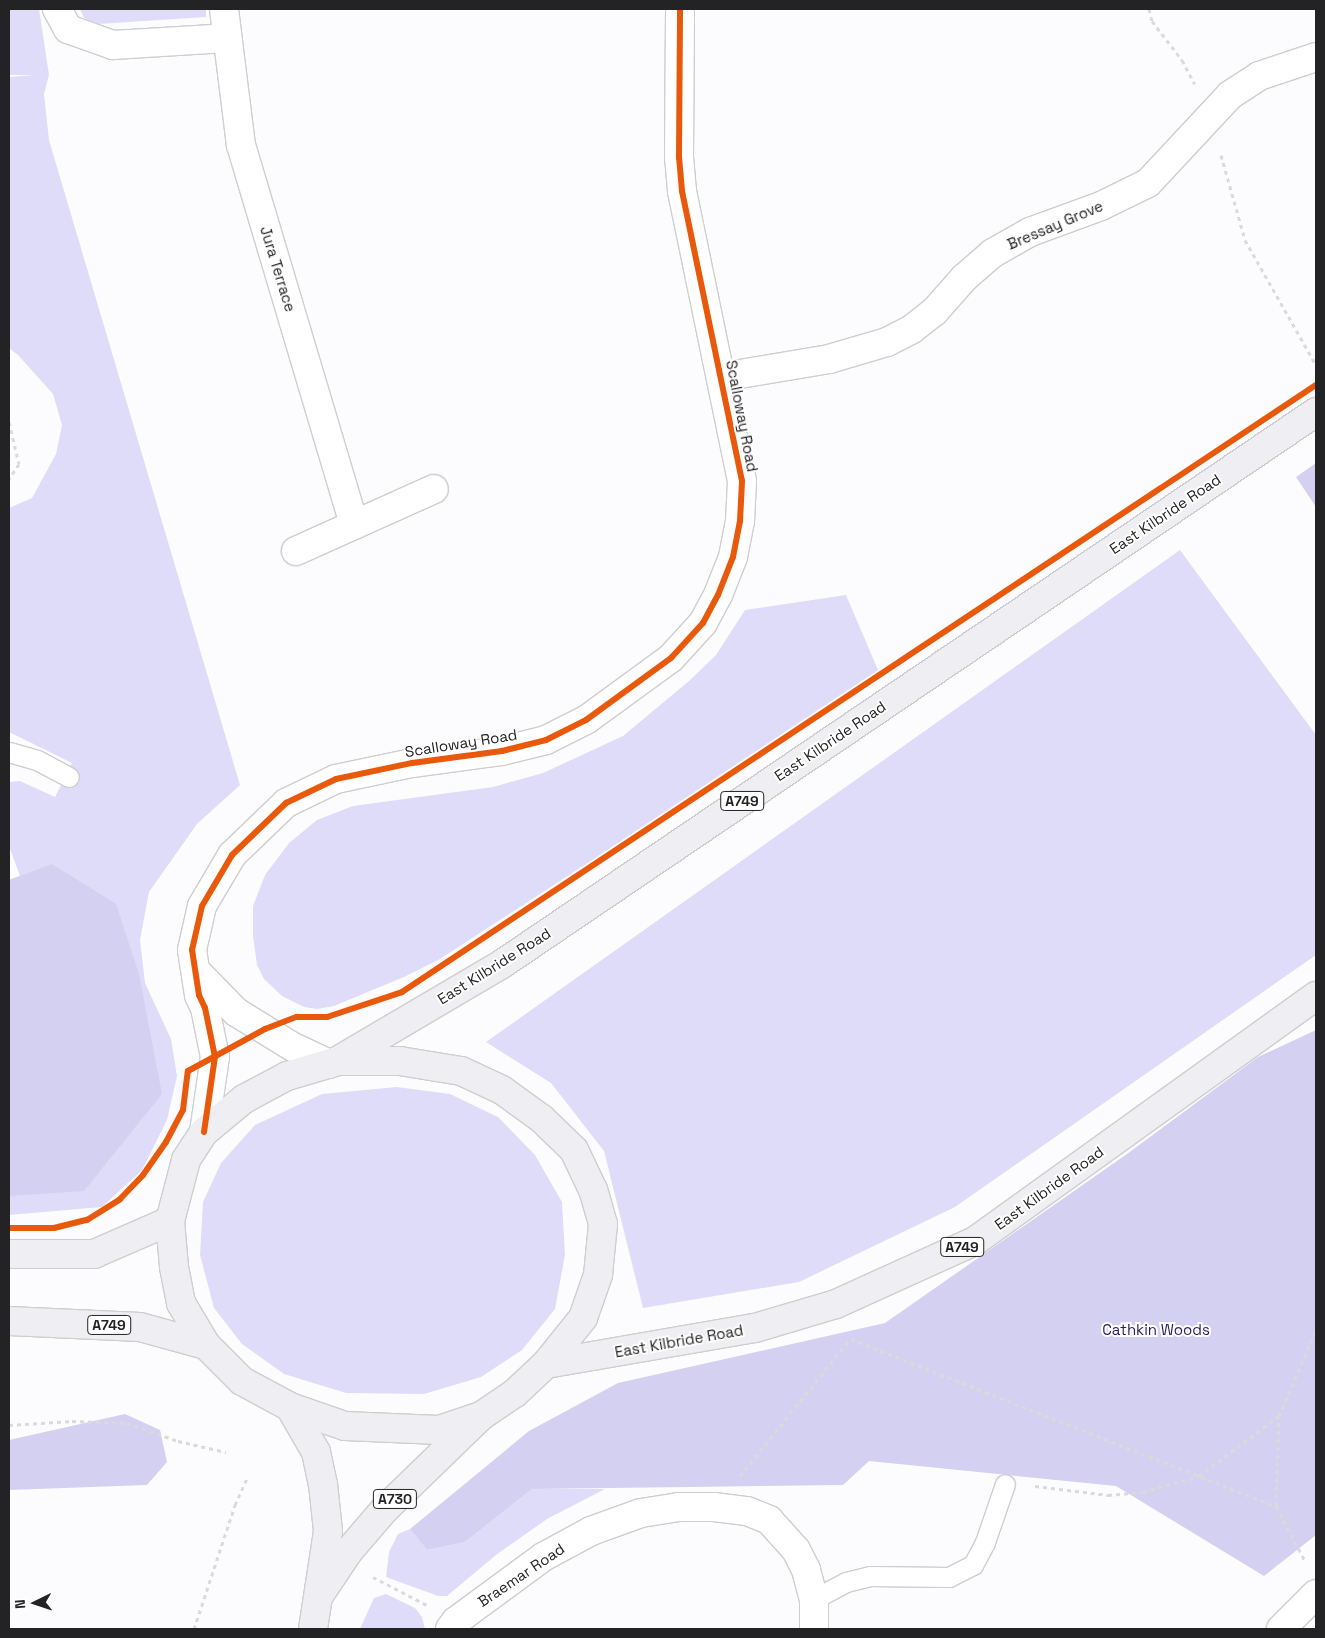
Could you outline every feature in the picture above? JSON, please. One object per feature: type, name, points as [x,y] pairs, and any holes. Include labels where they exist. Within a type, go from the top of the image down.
[{"type":"main road","name":"East Kilbride Road","points":[[333,1062],[502,964],[1316,412]]},
{"type":"main road","name":"East Kilbride Road","points":[[546,1364],[755,1328],[836,1304],[975,1241],[1316,996]]},
{"type":"main road","points":[[400,1061],[461,1071],[502,1090],[542,1119],[574,1150],[593,1190],[603,1224],[598,1275],[583,1318],[546,1364],[515,1393],[482,1416],[439,1430],[345,1426],[290,1407],[242,1381],[206,1346],[181,1303],[174,1267],[170,1221],[186,1160],[204,1132],[244,1099],[287,1076],[333,1062],[400,1061]]},
{"type":"main road","points":[[9,1254],[94,1254],[170,1221]]},
{"type":"main road","name":"A749","points":[[9,1321],[140,1327],[206,1346]]},
{"type":"main road","name":"A730","points":[[290,1407],[316,1452],[323,1484],[328,1531],[314,1629]]},
{"type":"main road","name":"A730","points":[[320,1594],[348,1552],[384,1510],[482,1416]]},
{"type":"street","points":[[57,9],[68,28],[113,45],[226,38]]},
{"type":"street","name":"Jura Terrace","points":[[224,9],[226,38],[241,145],[354,525]]},
{"type":"street","name":"Scalloway Road","points":[[204,1132],[215,1057],[192,950],[195,929],[211,889],[232,855],[286,803],[336,779],[412,763],[502,751],[546,740],[586,720],[672,658],[703,623],[718,595],[733,557],[740,521],[742,481],[682,191],[679,157],[680,9]]},
{"type":"street","name":"Bressay Grove","points":[[722,377],[829,359],[895,338],[912,329],[935,311],[964,278],[993,252],[1030,232],[1101,206],[1148,183],[1230,96],[1259,76],[1316,57]]},
{"type":"street","points":[[296,551],[434,489]]},
{"type":"street","points":[[195,970],[236,1012],[293,1047],[333,1062]]},
{"type":"street","name":"Braemar Road","points":[[453,1625],[543,1556],[591,1531],[640,1513],[678,1507],[714,1507],[747,1511],[769,1520],[796,1550],[806,1570],[814,1599],[814,1629]]},
{"type":"street","points":[[1281,1629],[1316,1594]]},
{"type":"lane","points":[[9,752],[37,760],[69,777]]},
{"type":"lane","points":[[814,1599],[846,1582],[870,1576],[949,1578],[973,1565],[985,1542],[1005,1484]]},
{"type":"path","points":[[1149,9],[1152,21],[1182,60],[1212,115],[1224,167],[1245,240],[1316,365]]},
{"type":"path","points":[[9,422],[19,464],[9,479]]},
{"type":"path","points":[[836,1304],[851,1339],[1276,1506]]},
{"type":"path","points":[[1307,1566],[1276,1506],[1279,1416],[1316,1330]]},
{"type":"path","points":[[714,1507],[851,1339]]},
{"type":"path","points":[[1005,1484],[1108,1495],[1143,1492],[1199,1476],[1279,1416]]},
{"type":"path","points":[[9,1425],[72,1421],[127,1423],[178,1441],[226,1452]]},
{"type":"path","points":[[194,1629],[235,1506],[247,1478]]},
{"type":"path","points":[[348,1552],[372,1576],[453,1625]]},
{"type":"shaded area","points":[[9,9],[39,9],[49,75],[44,94],[49,140],[240,785],[197,824],[149,892],[140,940],[145,983],[171,1039],[177,1076],[167,1120],[142,1170],[102,1207],[9,1215],[9,880],[20,876],[9,846],[9,782],[20,781],[55,797],[72,763],[9,732],[9,508],[32,498],[56,454],[62,425],[53,394],[18,355],[9,348],[9,77],[34,75],[9,75]]},
{"type":"shaded area","points":[[80,9],[206,9],[206,17],[98,24],[84,18]]},
{"type":"shaded area","points":[[1180,550],[1316,735],[1316,955],[955,1207],[799,1282],[643,1308],[604,1151],[551,1083],[486,1042]]},
{"type":"shaded area","points":[[846,595],[878,670],[586,864],[440,959],[404,977],[334,1006],[317,1009],[304,1007],[282,996],[264,979],[257,965],[253,936],[253,906],[265,875],[289,843],[317,820],[353,806],[493,787],[543,773],[623,736],[689,681],[716,655],[745,610]]},
{"type":"shaded area","points":[[397,1087],[450,1094],[498,1117],[535,1155],[562,1202],[565,1255],[555,1309],[522,1350],[481,1377],[424,1394],[346,1393],[284,1374],[242,1344],[214,1308],[200,1255],[203,1202],[221,1163],[255,1125],[322,1094]]},
{"type":"shaded area","points":[[532,1489],[605,1489],[547,1519],[496,1555],[447,1596],[438,1596],[386,1577],[389,1552],[398,1534],[410,1529],[427,1550],[465,1542]]},
{"type":"shaded area","points":[[386,1594],[415,1608],[422,1617],[425,1629],[360,1629],[374,1598]]},
{"type":"green space","points":[[1316,463],[1316,507],[1296,477]]},
{"type":"green space","points":[[52,864],[116,904],[139,974],[162,1094],[84,1191],[9,1196],[9,880]]},
{"type":"green space","name":"Cathkin Woods","points":[[1316,1030],[1316,1535],[1264,1576],[1116,1486],[869,1461],[843,1485],[532,1489],[465,1542],[427,1550],[410,1529],[529,1431],[618,1383],[885,1323],[1127,1154],[1258,1057]]},
{"type":"green space","points":[[125,1414],[160,1430],[167,1462],[147,1485],[9,1490],[9,1440]]},
{"type":"cycle path","points":[[204,1132],[215,1057],[205,1008],[199,995],[192,950],[202,906],[232,855],[286,803],[336,779],[412,763],[502,751],[546,740],[586,720],[671,658],[703,623],[718,595],[733,557],[740,521],[742,481],[682,191],[679,157],[680,9]]},
{"type":"cycle path","points":[[9,1228],[54,1228],[87,1220],[120,1199],[143,1175],[166,1142],[183,1110],[188,1071],[265,1029],[297,1017],[327,1017],[402,992],[1316,385]]}]
